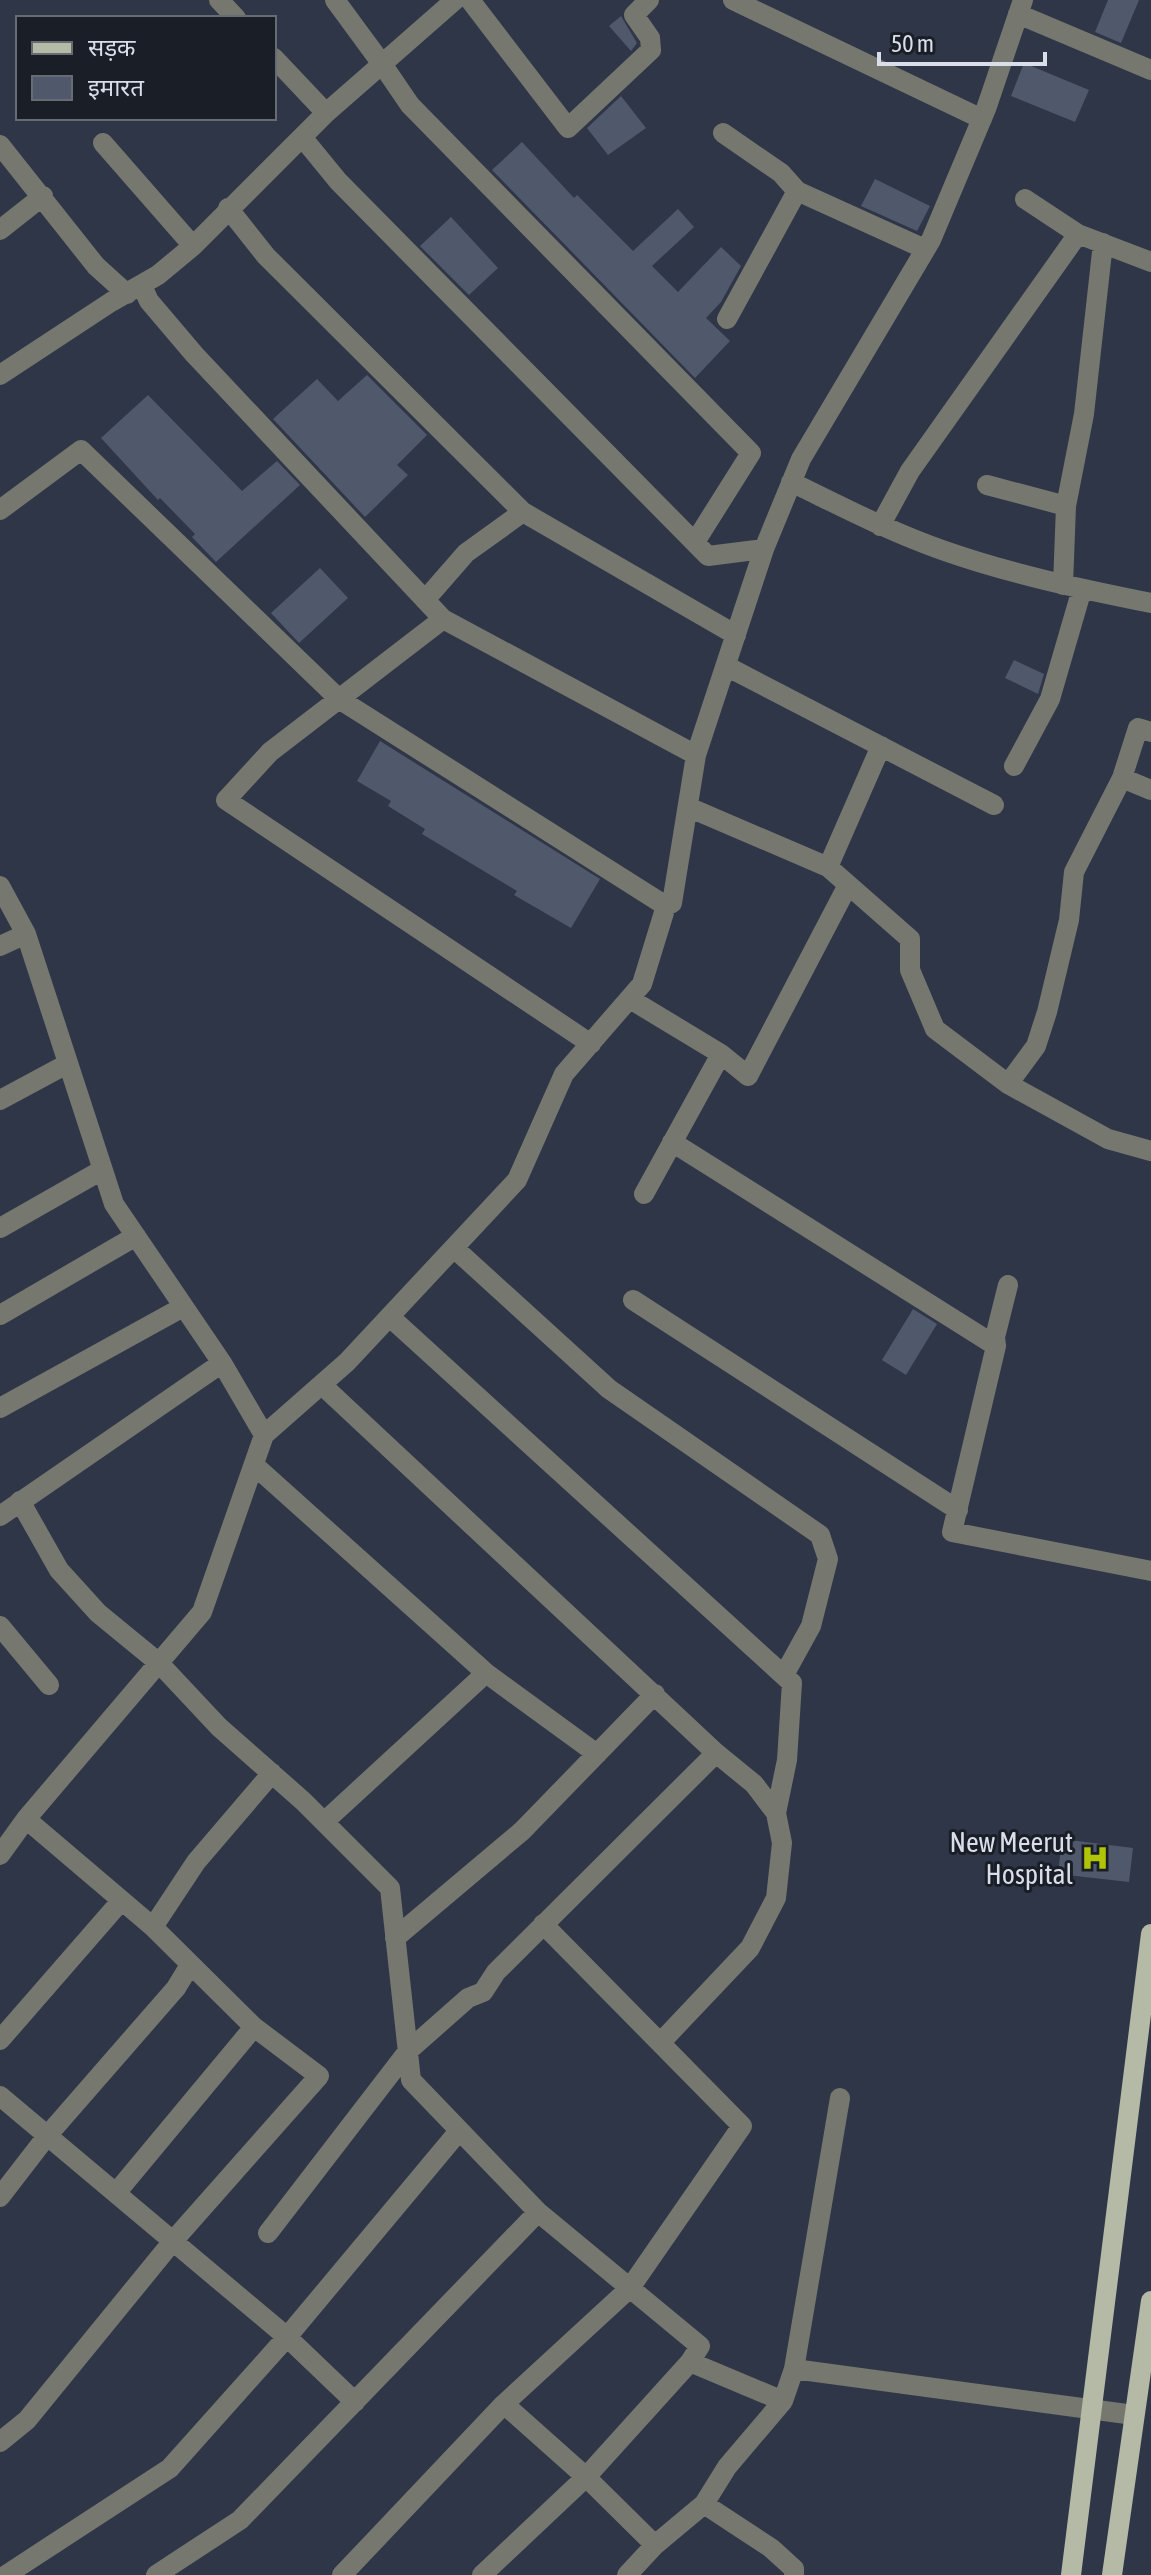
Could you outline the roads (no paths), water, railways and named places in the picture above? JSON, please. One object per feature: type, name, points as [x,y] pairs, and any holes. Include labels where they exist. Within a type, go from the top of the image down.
[{"type":"main road","points":[[1071,2575],[1151,1934]]},
{"type":"main road","points":[[1112,2575],[1134,2415],[1145,2386],[1151,2301]]},
{"type":"street","points":[[219,0],[234,16]]},
{"type":"street","points":[[335,0],[410,105],[751,453],[695,542]]},
{"type":"street","points":[[0,375],[134,290],[193,246],[326,113],[455,0]]},
{"type":"street","points":[[470,0],[568,128],[651,50],[650,38],[628,8],[649,0]]},
{"type":"street","points":[[733,0],[982,119]]},
{"type":"street","points":[[0,1855],[26,1819],[202,1612],[264,1435],[347,1362],[517,1180],[564,1074],[642,984],[666,906],[672,903],[696,755],[764,549],[801,459],[925,249],[982,119],[1021,7],[1151,70]]},
{"type":"street","points":[[276,60],[326,113]]},
{"type":"street","points":[[723,133],[781,173],[797,191],[925,249]]},
{"type":"street","points":[[302,137],[338,181],[708,556],[764,549]]},
{"type":"street","points":[[103,143],[193,246]]},
{"type":"street","points":[[0,145],[96,266],[149,301],[194,354],[443,619],[696,755]]},
{"type":"street","points":[[727,319],[797,191]]},
{"type":"street","points":[[0,230],[43,196]]},
{"type":"street","points":[[1025,199],[1078,234],[1151,262]]},
{"type":"street","points":[[228,208],[266,256],[523,512],[736,635]]},
{"type":"street","points":[[880,526],[910,471],[1078,234]]},
{"type":"street","points":[[1014,766],[1050,699],[1073,587],[1066,506],[1084,414],[1103,243]]},
{"type":"street","points":[[0,510],[81,450],[339,699],[666,906]]},
{"type":"street","points":[[791,482],[880,526],[944,551],[1073,587],[1151,603]]},
{"type":"street","points":[[987,485],[1066,506]]},
{"type":"street","points":[[425,600],[466,553],[523,512]]},
{"type":"street","points":[[443,619],[270,752],[226,800],[591,1044]]},
{"type":"street","points":[[726,666],[994,805]]},
{"type":"street","points":[[1008,1084],[1036,1046],[1047,1012],[1069,920],[1074,872],[1122,778],[1138,728],[1151,732]]},
{"type":"street","points":[[828,867],[881,746]]},
{"type":"street","points":[[1122,778],[1151,790]]},
{"type":"street","points":[[688,807],[828,867],[910,939],[910,970],[935,1029],[1008,1084],[1108,1139],[1151,1151]]},
{"type":"street","points":[[630,999],[721,1054],[748,1076],[848,885]]},
{"type":"street","points":[[0,886],[26,934],[114,1204],[222,1363],[264,1435]]},
{"type":"street","points":[[0,946],[26,934]]},
{"type":"street","points":[[644,1194],[721,1054]]},
{"type":"street","points":[[0,1100],[67,1064]]},
{"type":"street","points":[[672,1142],[996,1346]]},
{"type":"street","points":[[0,1228],[102,1170]]},
{"type":"street","points":[[0,1315],[136,1236]]},
{"type":"street","points":[[454,1248],[609,1389],[820,1535],[828,1559],[811,1626],[784,1675]]},
{"type":"street","points":[[1008,1285],[952,1532],[1151,1571]]},
{"type":"street","points":[[633,1300],[958,1510]]},
{"type":"street","points":[[0,1408],[183,1307]]},
{"type":"street","points":[[390,1317],[792,1683],[787,1760],[776,1813],[782,1843],[776,1898],[750,1948],[661,2042]]},
{"type":"street","points":[[0,1516],[222,1363]]},
{"type":"street","points":[[322,1385],[716,1753],[754,1784],[776,1813]]},
{"type":"street","points":[[254,1465],[486,1673],[597,1754]]},
{"type":"street","points":[[20,1501],[59,1570],[98,1613],[159,1663],[219,1727],[272,1773],[390,1888],[411,2080],[538,2212],[700,2346],[690,2362],[586,2477],[482,2575]]},
{"type":"street","points":[[2,1633],[49,1685]]},
{"type":"street","points":[[324,1822],[486,1673]]},
{"type":"street","points":[[395,1938],[522,1831],[655,1694]]},
{"type":"street","points":[[268,2233],[408,2051],[468,1998],[483,1992],[496,1972],[716,1753]]},
{"type":"street","points":[[153,1927],[196,1862],[272,1773]]},
{"type":"street","points":[[0,2442],[27,2420],[173,2241],[319,2076],[254,2027],[153,1927],[26,1819]]},
{"type":"street","points":[[0,2040],[121,1901]]},
{"type":"street","points":[[342,2575],[504,2404],[630,2288],[742,2126],[543,1924]]},
{"type":"street","points":[[0,2197],[47,2136],[176,1988],[190,1965]]},
{"type":"street","points":[[116,2193],[254,2027]]},
{"type":"street","points":[[0,2096],[287,2337],[355,2402]]},
{"type":"street","points":[[627,2575],[655,2545],[704,2504],[727,2467],[783,2401],[794,2369],[840,2098]]},
{"type":"street","points":[[6,2575],[170,2468],[287,2337],[459,2131]]},
{"type":"street","points":[[156,2575],[240,2520],[538,2212]]},
{"type":"street","points":[[690,2362],[783,2401]]},
{"type":"street","points":[[794,2369],[1134,2415]]},
{"type":"street","points":[[504,2404],[586,2477],[655,2545]]},
{"type":"street","points":[[704,2504],[771,2548],[794,2569],[794,2575]]},
{"type":"place","name":"New Meerut Hospital","points":[[1095,1858]]}]
